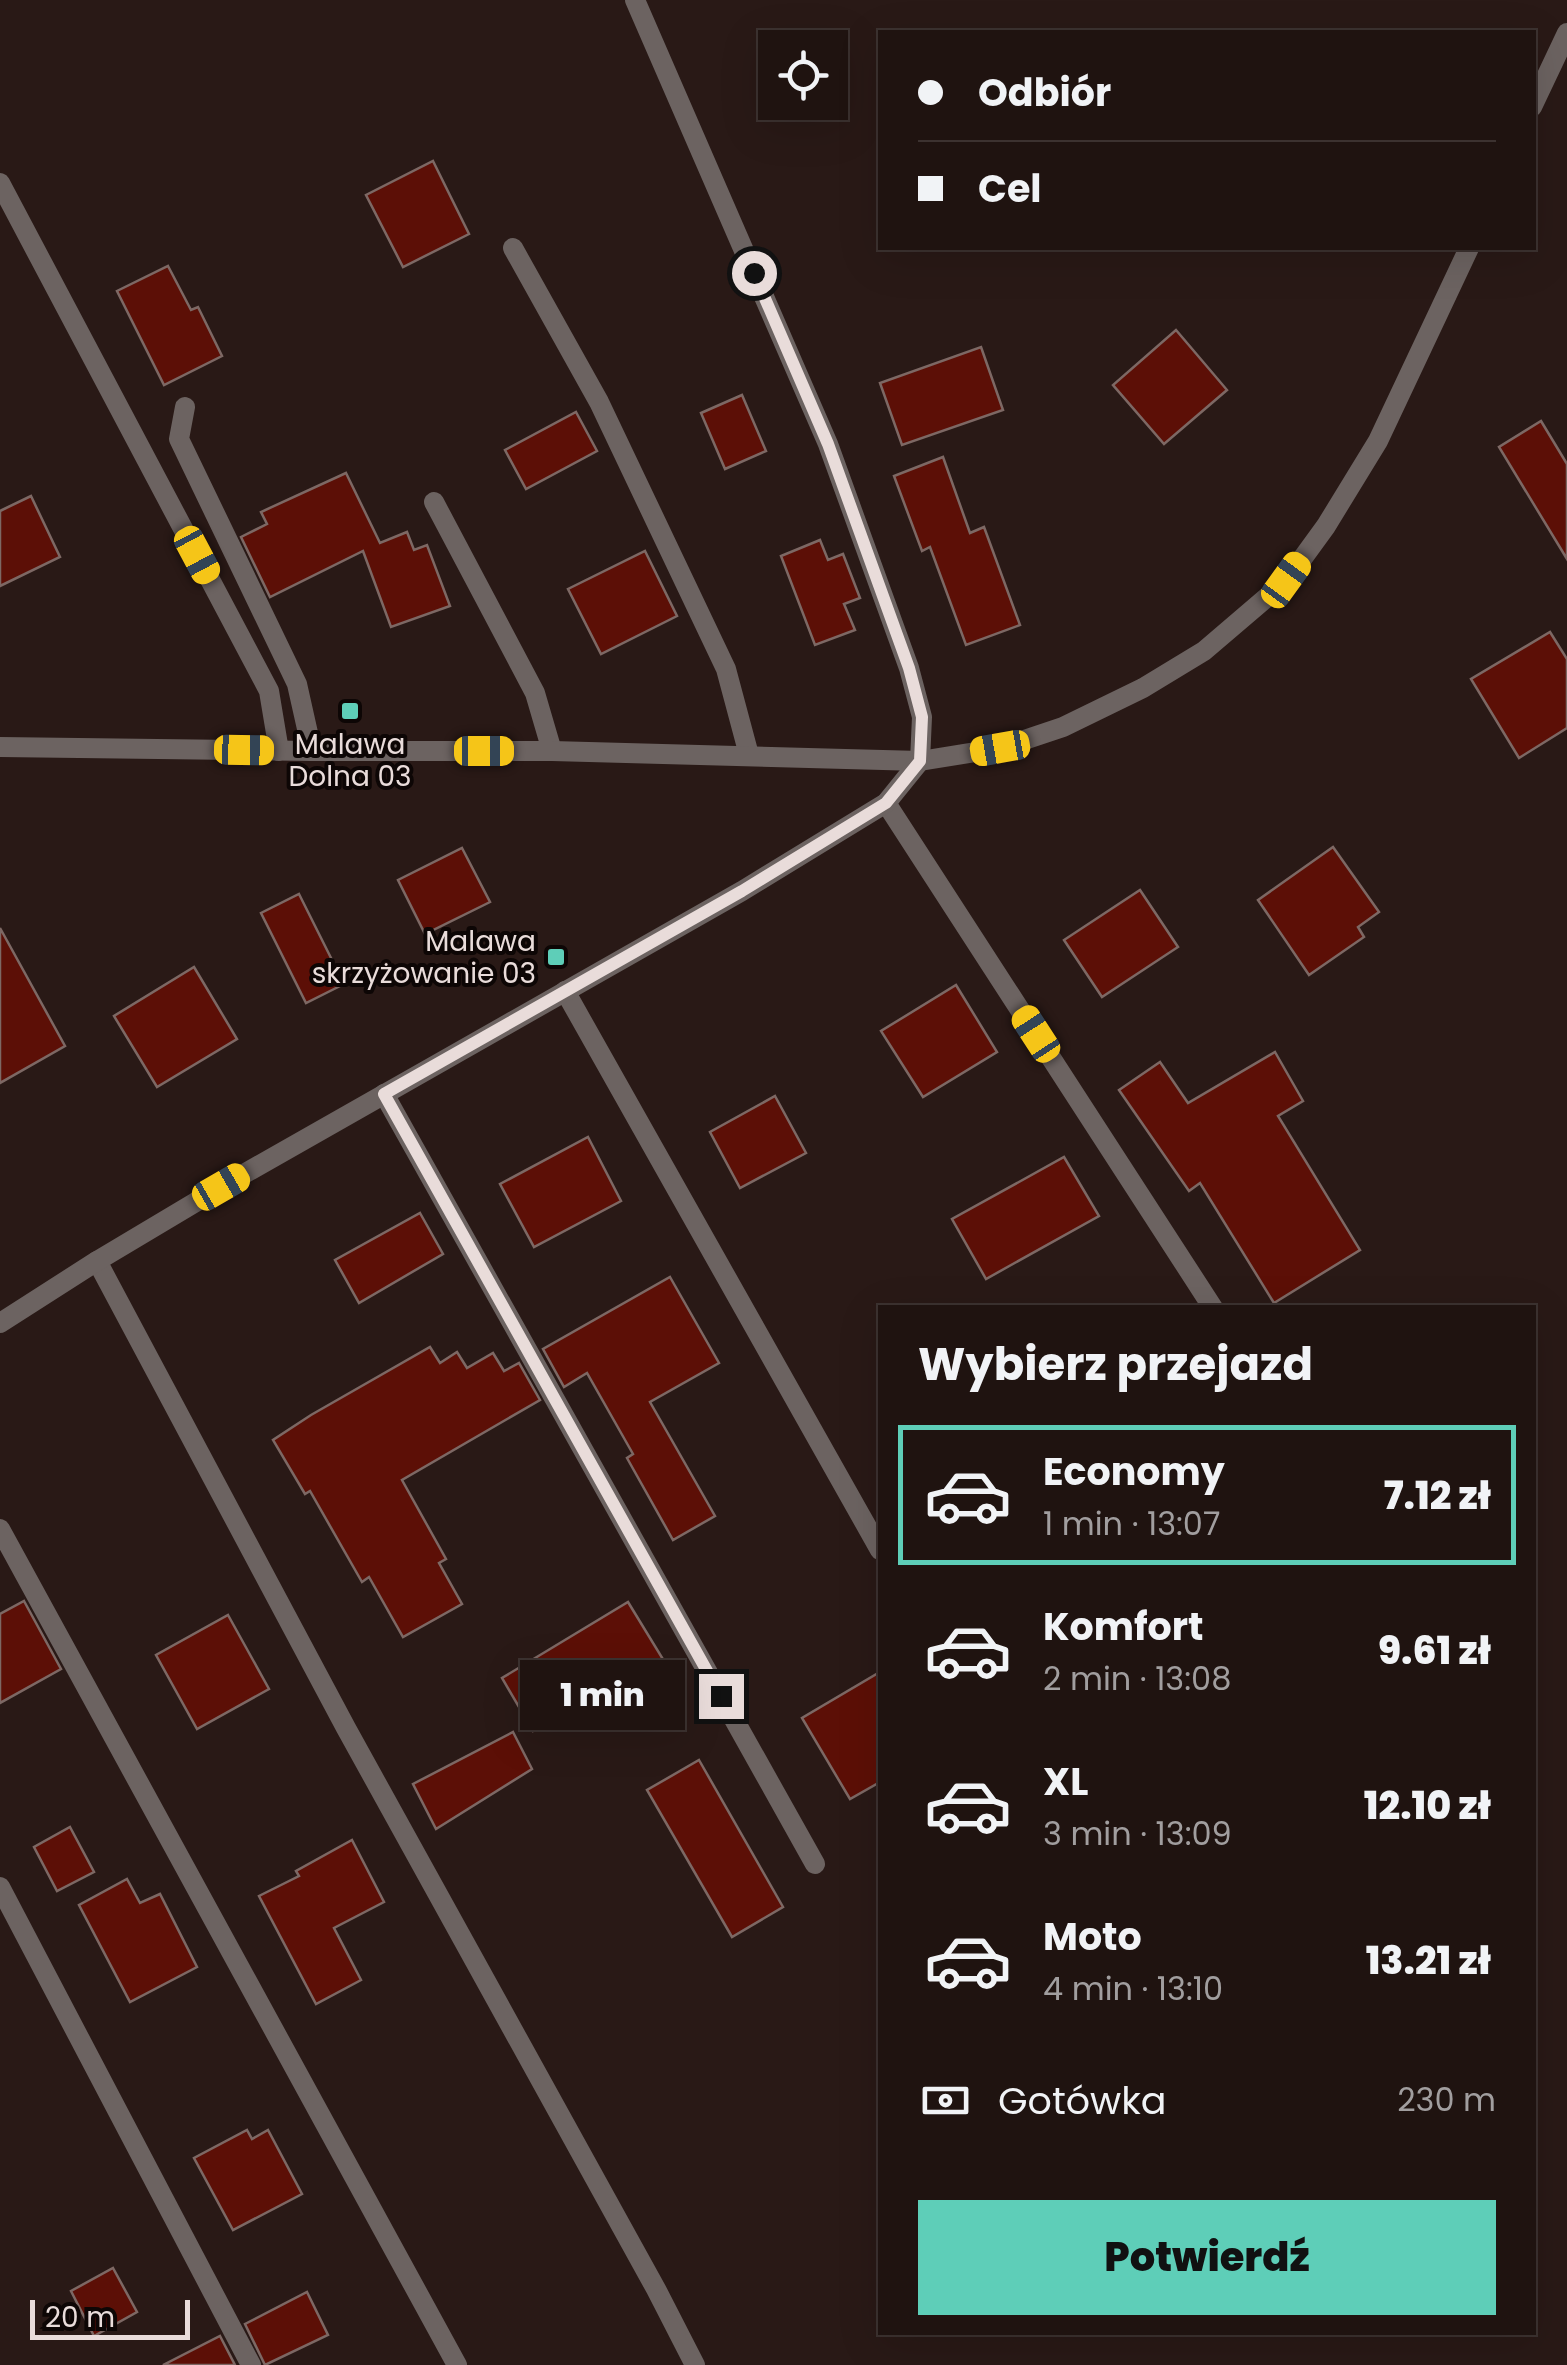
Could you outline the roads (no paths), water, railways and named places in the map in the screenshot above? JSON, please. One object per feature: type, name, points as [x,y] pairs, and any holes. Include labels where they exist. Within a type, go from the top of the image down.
[{"type":"street","points":[[0,1323],[98,1261],[384,1094],[742,891],[886,803],[920,761],[922,717],[909,668],[828,444],[635,0]]},
{"type":"street","points":[[1536,99],[1567,33]]},
{"type":"street","points":[[0,183],[269,690],[279,751]]},
{"type":"street","points":[[513,248],[599,402],[726,669],[749,755]]},
{"type":"street","points":[[0,747],[552,751],[920,761],[1000,748],[1063,726],[1127,696],[1204,651],[1286,580],[1326,526],[1378,440],[1468,250]]},
{"type":"street","points":[[185,407],[179,438],[297,684],[312,751]]},
{"type":"street","points":[[434,502],[535,693],[552,751]]},
{"type":"street","points":[[886,803],[1212,1305]]},
{"type":"street","points":[[565,991],[878,1546]]},
{"type":"street","points":[[384,1094],[815,1864]]},
{"type":"street","points":[[98,1261],[346,1728],[647,2272],[694,2365]]},
{"type":"street","points":[[0,1529],[457,2365]]},
{"type":"street","points":[[0,1887],[250,2365]]},
{"type":"place","name":"Malawa Dolna 03","points":[[350,711]]},
{"type":"place","name":"Malawa skrzyżowanie 03","points":[[556,957]]}]
